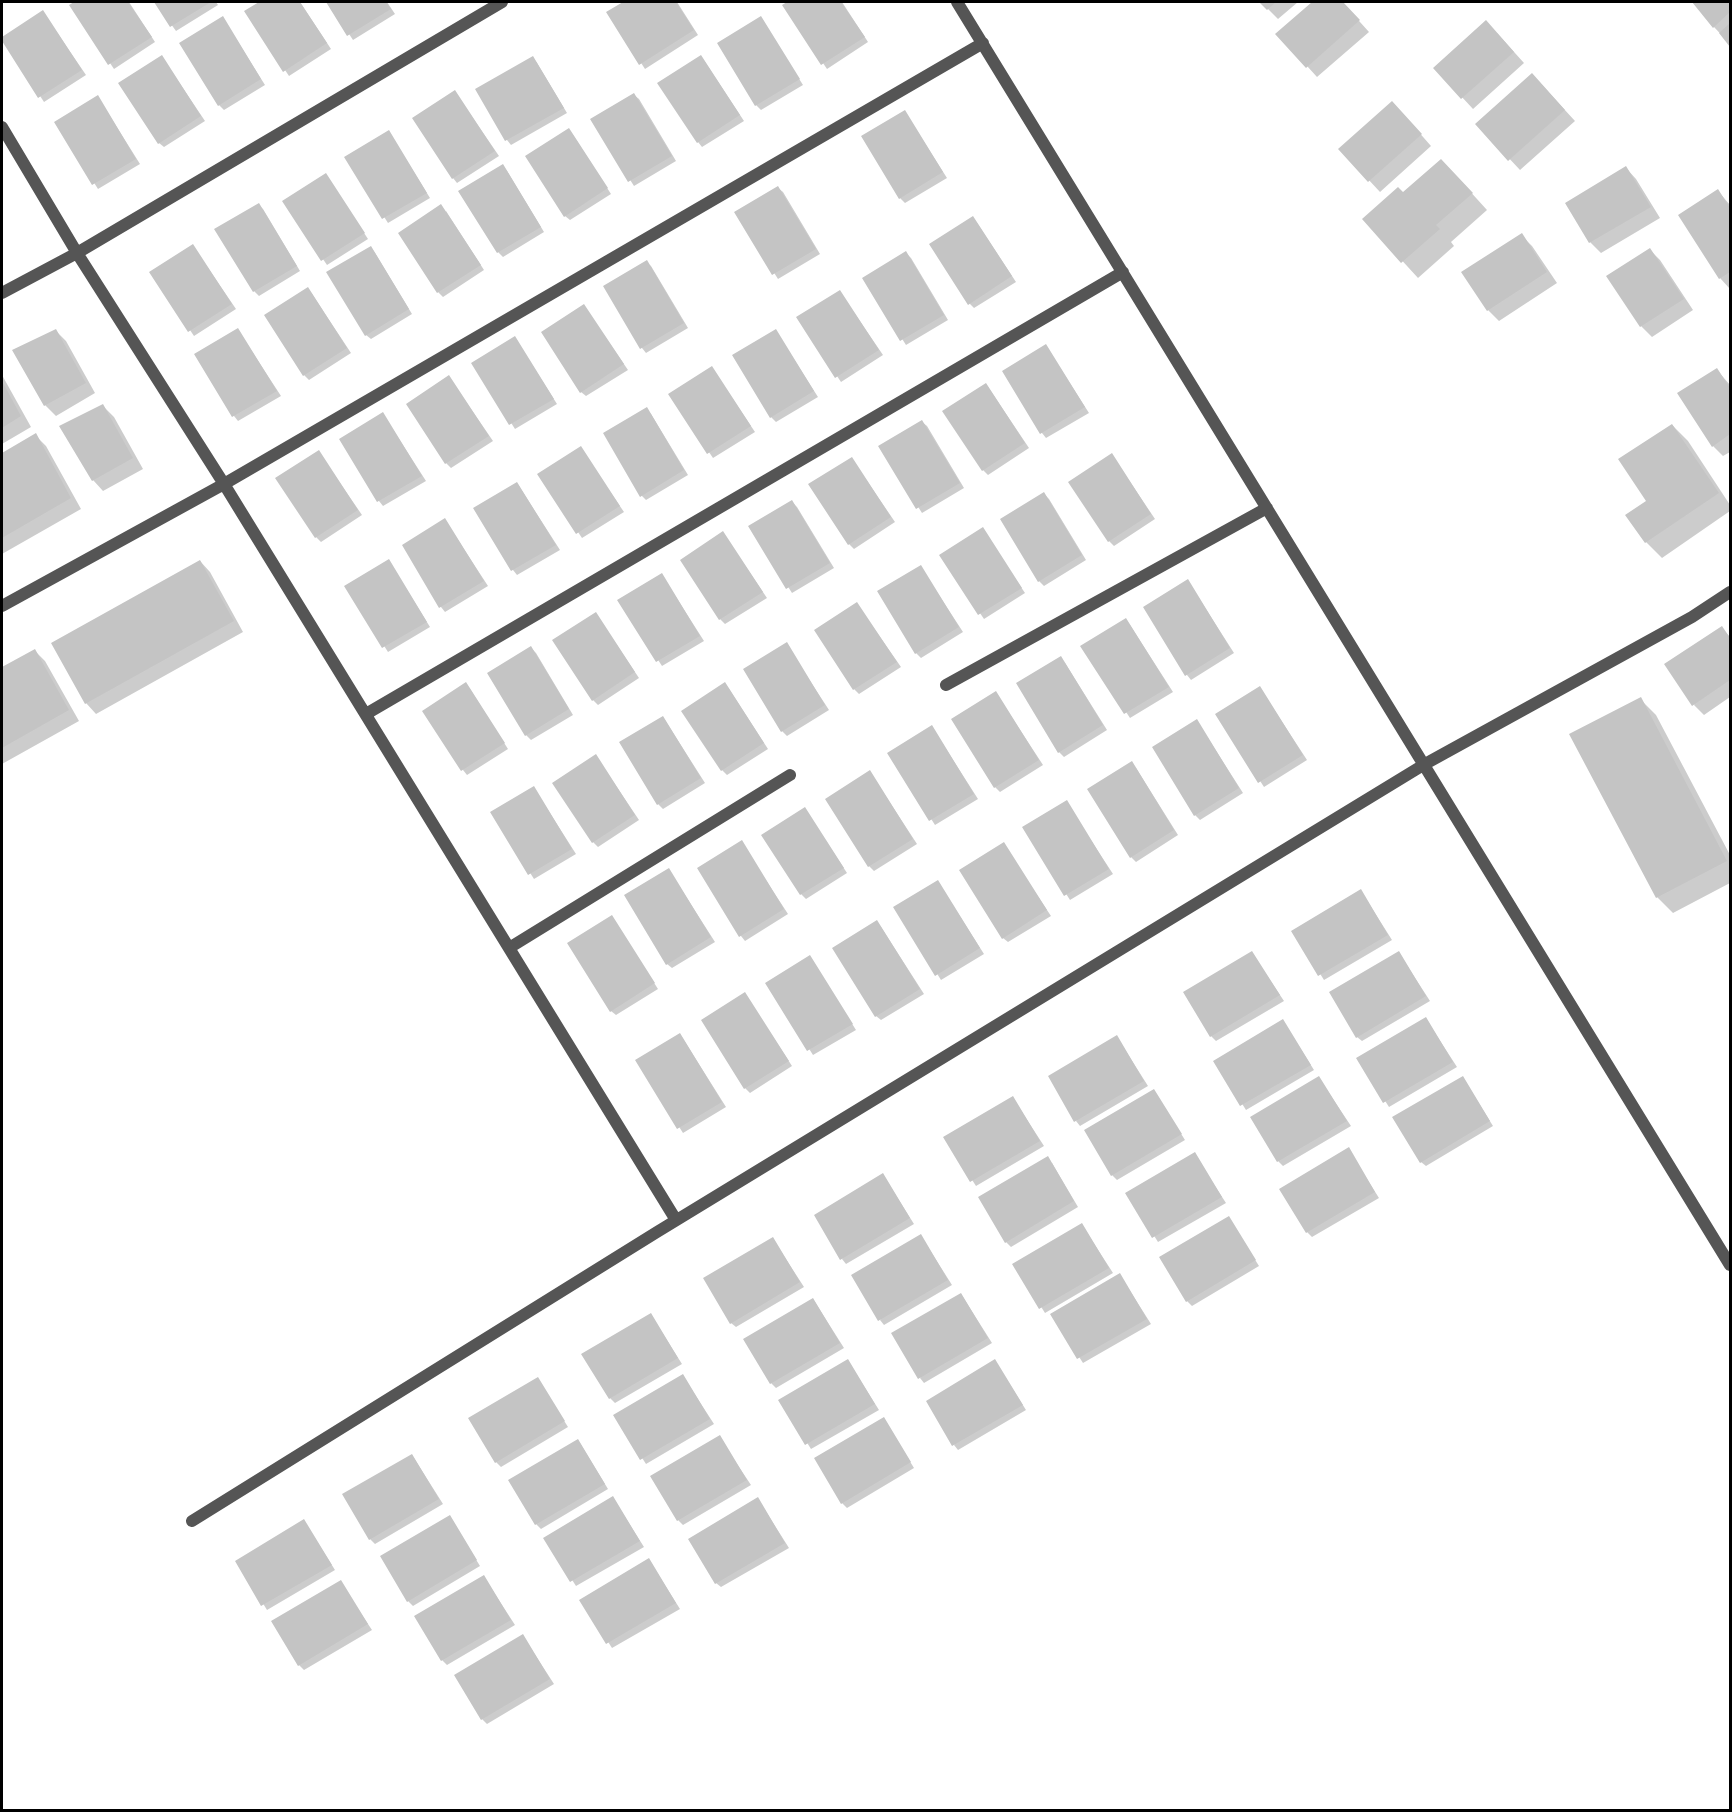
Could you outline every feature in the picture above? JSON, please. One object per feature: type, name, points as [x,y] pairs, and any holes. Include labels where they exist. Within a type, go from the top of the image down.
[{"type":"street","points":[[2,293],[77,253],[502,2]]},
{"type":"street","points":[[957,2],[1731,1265]]},
{"type":"street","points":[[2,606],[224,484],[983,44]]},
{"type":"street","points":[[2,127],[77,253],[224,484],[676,1220]]},
{"type":"street","points":[[366,714],[1123,272]]},
{"type":"street","points":[[946,685],[1267,508]]},
{"type":"street","points":[[192,1521],[676,1220],[1425,764],[1692,616],[1731,592]]},
{"type":"street","points":[[509,948],[790,775]]},
{"type":"building","points":[[74,2],[128,2],[152,37],[108,65],[69,5]]},
{"type":"building","points":[[154,2],[211,2],[170,27]]},
{"type":"building","points":[[259,2],[300,2],[327,43],[283,72],[244,11]]},
{"type":"building","points":[[326,2],[386,2],[391,9],[347,36]]},
{"type":"building","points":[[623,2],[676,2],[694,30],[639,65],[606,12]]},
{"type":"building","points":[[787,2],[841,2],[865,37],[821,65],[782,5]]},
{"type":"building","points":[[1259,2],[1276,2],[1267,10]]},
{"type":"building","points":[[1312,2],[1343,2],[1360,20],[1306,68],[1275,34]]},
{"type":"building","points":[[1692,2],[1730,2],[1730,12],[1713,28]]},
{"type":"building","points":[[43,10],[82,70],[38,98],[2,41],[2,37]]},
{"type":"building","points":[[223,16],[261,79],[218,106],[179,43]]},
{"type":"building","points":[[761,16],[800,79],[755,106],[717,43]]},
{"type":"building","points":[[1486,20],[1514,52],[1461,99],[1433,68]]},
{"type":"building","points":[[1730,23],[1730,47],[1719,33]]},
{"type":"building","points":[[162,55],[201,116],[158,144],[118,83]]},
{"type":"building","points":[[701,55],[740,115],[697,143],[657,83]]},
{"type":"building","points":[[533,56],[564,108],[505,141],[475,89]]},
{"type":"building","points":[[1532,73],[1565,110],[1508,161],[1475,124]]},
{"type":"building","points":[[455,90],[495,151],[452,179],[412,118]]},
{"type":"building","points":[[634,93],[672,156],[628,182],[590,119]]},
{"type":"building","points":[[98,95],[136,159],[92,185],[54,122]]},
{"type":"building","points":[[1392,101],[1422,134],[1368,182],[1338,149]]},
{"type":"building","points":[[905,110],[943,172],[899,199],[861,136]]},
{"type":"building","points":[[569,128],[608,188],[564,217],[525,156]]},
{"type":"building","points":[[389,130],[427,193],[382,219],[344,157]]},
{"type":"building","points":[[1441,159],[1473,193],[1436,225],[1440,229],[1401,263],[1362,219],[1398,187],[1403,192]]},
{"type":"building","points":[[503,164],[541,227],[497,253],[458,191]]},
{"type":"building","points":[[1626,166],[1651,207],[1589,243],[1565,203]]},
{"type":"building","points":[[326,173],[365,233],[321,261],[282,201]]},
{"type":"building","points":[[778,186],[816,249],[772,275],[734,212]]},
{"type":"building","points":[[1718,189],[1730,208],[1730,272],[1719,279],[1678,215]]},
{"type":"building","points":[[259,203],[297,266],[253,292],[214,229]]},
{"type":"building","points":[[441,204],[481,265],[437,293],[398,233]]},
{"type":"building","points":[[973,216],[1012,276],[968,305],[929,244]]},
{"type":"building","points":[[1522,233],[1547,272],[1487,311],[1461,272]]},
{"type":"building","points":[[193,244],[232,304],[188,332],[149,272]]},
{"type":"building","points":[[371,246],[409,309],[365,336],[326,272]]},
{"type":"building","points":[[1650,248],[1684,299],[1640,327],[1606,276]]},
{"type":"building","points":[[906,251],[944,315],[900,341],[862,278]]},
{"type":"building","points":[[647,260],[684,323],[640,349],[603,286]]},
{"type":"building","points":[[308,287],[347,348],[303,376],[264,315]]},
{"type":"building","points":[[840,290],[879,350],[835,378],[796,317]]},
{"type":"building","points":[[584,304],[624,364],[580,393],[541,332]]},
{"type":"building","points":[[238,328],[277,391],[232,417],[194,354]]},
{"type":"building","points":[[56,329],[86,383],[44,406],[12,350]]},
{"type":"building","points":[[776,329],[814,391],[770,418],[732,355]]},
{"type":"building","points":[[515,336],[554,399],[509,425],[471,363]]},
{"type":"building","points":[[1046,344],[1085,407],[1040,434],[1002,371]]},
{"type":"building","points":[[712,366],[751,426],[707,454],[668,394]]},
{"type":"building","points":[[1717,368],[1730,388],[1730,434],[1712,447],[1677,393]]},
{"type":"building","points":[[449,375],[489,436],[445,464],[406,404]]},
{"type":"building","points":[[2,381],[21,416],[2,428]]},
{"type":"building","points":[[986,383],[1025,443],[982,471],[942,411]]},
{"type":"building","points":[[103,404],[133,458],[92,481],[59,426]]},
{"type":"building","points":[[647,407],[684,470],[640,497],[603,433]]},
{"type":"building","points":[[383,412],[422,476],[377,502],[339,439]]},
{"type":"building","points":[[922,420],[960,483],[916,509],[878,446]]},
{"type":"building","points":[[1672,424],[1719,493],[1645,543],[1625,515],[1646,501],[1618,459]]},
{"type":"building","points":[[36,433],[71,498],[2,538],[2,453]]},
{"type":"building","points":[[581,446],[620,506],[576,534],[537,474]]},
{"type":"building","points":[[319,450],[358,510],[315,538],[275,478]]},
{"type":"building","points":[[1112,453],[1151,514],[1108,542],[1068,482]]},
{"type":"building","points":[[852,457],[891,517],[848,545],[808,484]]},
{"type":"building","points":[[517,482],[556,545],[511,571],[473,508]]},
{"type":"building","points":[[1044,492],[1082,555],[1038,582],[1000,519]]},
{"type":"building","points":[[792,500],[830,563],[786,589],[748,526]]},
{"type":"building","points":[[445,518],[484,581],[439,608],[402,545]]},
{"type":"building","points":[[983,527],[1022,588],[978,615],[939,555]]},
{"type":"building","points":[[723,531],[763,592],[719,620],[680,560]]},
{"type":"building","points":[[389,559],[427,622],[382,648],[344,586]]},
{"type":"building","points":[[200,560],[234,621],[85,704],[51,643]]},
{"type":"building","points":[[921,565],[959,627],[915,654],[877,591]]},
{"type":"building","points":[[662,573],[700,636],[656,662],[617,600]]},
{"type":"building","points":[[1188,579],[1230,648],[1185,676],[1143,607]]},
{"type":"building","points":[[857,602],[897,662],[853,690],[814,630]]},
{"type":"building","points":[[596,612],[635,672],[592,701],[552,640]]},
{"type":"building","points":[[1126,618],[1169,687],[1124,714],[1080,646]]},
{"type":"building","points":[[1722,626],[1730,638],[1730,680],[1692,706],[1664,664]]},
{"type":"building","points":[[787,642],[825,705],[781,732],[743,669]]},
{"type":"building","points":[[531,646],[569,709],[525,736],[487,673]]},
{"type":"building","points":[[35,649],[69,710],[2,748],[2,667]]},
{"type":"building","points":[[1061,656],[1103,725],[1058,753],[1016,683]]},
{"type":"building","points":[[466,682],[505,743],[461,771],[422,711]]},
{"type":"building","points":[[725,682],[764,743],[721,771],[681,711]]},
{"type":"building","points":[[1260,686],[1303,755],[1258,783],[1215,714]]},
{"type":"building","points":[[996,691],[1039,760],[994,788],[951,719]]},
{"type":"building","points":[[1641,697],[1727,861],[1656,898],[1569,734]]},
{"type":"building","points":[[663,716],[701,778],[657,805],[619,742]]},
{"type":"building","points":[[1197,719],[1239,788],[1194,816],[1152,747]]},
{"type":"building","points":[[932,725],[974,794],[929,821],[887,753]]},
{"type":"building","points":[[596,754],[635,815],[592,843],[552,783]]},
{"type":"building","points":[[1132,761],[1174,830],[1130,858],[1087,789]]},
{"type":"building","points":[[870,770],[913,839],[868,867],[825,799]]},
{"type":"building","points":[[534,786],[572,849],[528,875],[490,812]]},
{"type":"building","points":[[1067,800],[1109,869],[1064,896],[1022,827]]},
{"type":"building","points":[[805,807],[844,868],[800,895],[761,835]]},
{"type":"building","points":[[742,840],[784,909],[739,937],[697,868]]},
{"type":"building","points":[[1004,842],[1047,910],[1002,939],[959,870]]},
{"type":"building","points":[[669,868],[711,937],[666,965],[624,895]]},
{"type":"building","points":[[938,880],[980,948],[935,976],[893,907]]},
{"type":"building","points":[[1361,889],[1388,935],[1318,976],[1291,931]]},
{"type":"building","points":[[612,915],[655,983],[610,1012],[567,943]]},
{"type":"building","points":[[877,920],[920,989],[875,1017],[832,948]]},
{"type":"building","points":[[1252,951],[1280,995],[1210,1037],[1183,992]]},
{"type":"building","points":[[1399,951],[1426,996],[1356,1038],[1329,992]]},
{"type":"building","points":[[810,955],[853,1024],[807,1051],[765,983]]},
{"type":"building","points":[[745,992],[789,1061],[744,1089],[701,1020]]},
{"type":"building","points":[[1426,1017],[1453,1062],[1383,1103],[1356,1058]]},
{"type":"building","points":[[1283,1019],[1311,1065],[1240,1106],[1213,1061]]},
{"type":"building","points":[[680,1033],[722,1102],[677,1129],[635,1060]]},
{"type":"building","points":[[1117,1035],[1144,1081],[1074,1122],[1048,1076]]},
{"type":"building","points":[[1319,1076],[1347,1121],[1277,1162],[1250,1117]]},
{"type":"building","points":[[1463,1076],[1490,1121],[1420,1163],[1392,1117]]},
{"type":"building","points":[[1154,1089],[1182,1134],[1111,1176],[1084,1130]]},
{"type":"building","points":[[1013,1096],[1040,1141],[970,1182],[943,1137]]},
{"type":"building","points":[[1349,1147],[1375,1192],[1306,1233],[1279,1189]]},
{"type":"building","points":[[1195,1152],[1222,1197],[1152,1238],[1125,1193]]},
{"type":"building","points":[[1048,1156],[1074,1201],[1005,1243],[978,1197]]},
{"type":"building","points":[[883,1173],[910,1218],[840,1260],[814,1215]]},
{"type":"building","points":[[1229,1216],[1256,1260],[1186,1302],[1159,1257]]},
{"type":"building","points":[[1082,1223],[1109,1268],[1039,1309],[1012,1264]]},
{"type":"building","points":[[921,1234],[948,1280],[878,1321],[851,1275]]},
{"type":"building","points":[[773,1237],[800,1282],[730,1324],[703,1278]]},
{"type":"building","points":[[1120,1273],[1147,1319],[1077,1359],[1050,1314]]},
{"type":"building","points":[[961,1293],[988,1338],[918,1379],[891,1333]]},
{"type":"building","points":[[813,1298],[840,1343],[770,1384],[743,1339]]},
{"type":"building","points":[[651,1313],[678,1358],[609,1399],[581,1354]]},
{"type":"building","points":[[848,1359],[875,1404],[805,1445],[778,1400]]},
{"type":"building","points":[[995,1359],[1023,1405],[952,1446],[926,1401]]},
{"type":"building","points":[[683,1374],[710,1419],[640,1460],[613,1415]]},
{"type":"building","points":[[538,1377],[565,1421],[495,1463],[468,1418]]},
{"type":"building","points":[[884,1417],[911,1462],[841,1504],[814,1458]]},
{"type":"building","points":[[720,1435],[747,1480],[677,1521],[650,1476]]},
{"type":"building","points":[[578,1439],[605,1484],[535,1525],[508,1480]]},
{"type":"building","points":[[412,1454],[439,1499],[369,1540],[342,1494]]},
{"type":"building","points":[[613,1496],[640,1541],[570,1582],[543,1538]]},
{"type":"building","points":[[758,1497],[785,1543],[715,1584],[688,1539]]},
{"type":"building","points":[[450,1515],[477,1560],[407,1602],[380,1556]]},
{"type":"building","points":[[304,1519],[332,1565],[261,1606],[235,1561]]},
{"type":"building","points":[[649,1558],[676,1603],[606,1644],[579,1600]]},
{"type":"building","points":[[484,1575],[511,1620],[441,1661],[414,1616]]},
{"type":"building","points":[[341,1580],[368,1624],[298,1666],[271,1621]]},
{"type":"building","points":[[523,1634],[550,1679],[481,1720],[454,1675]]}]
